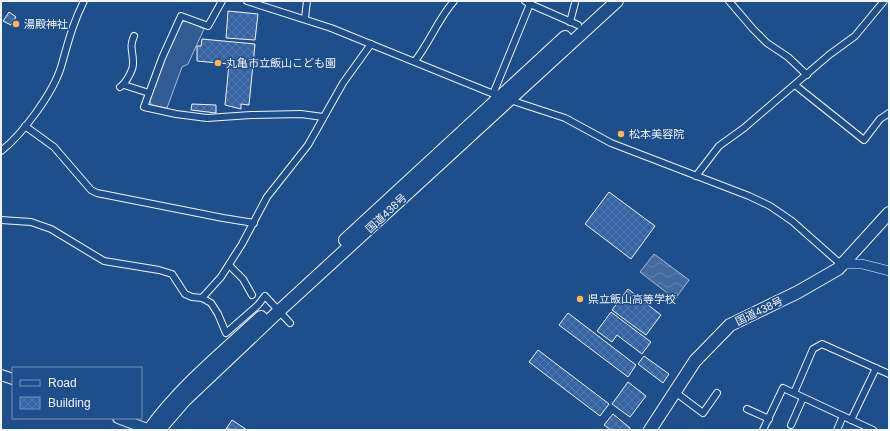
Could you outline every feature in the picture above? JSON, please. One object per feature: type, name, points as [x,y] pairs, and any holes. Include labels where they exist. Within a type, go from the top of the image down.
[{"type":"highway","name":"国道438号","points":[[159,430],[184,401],[277,308],[501,97],[574,24],[604,1]]},
{"type":"highway","name":"国道438号","points":[[501,97],[617,1]]},
{"type":"highway","name":"国道438号","points":[[650,430],[695,361],[730,325],[811,286],[843,264],[889,213]]},
{"type":"highway","name":"国道438号","points":[[149,430],[164,410],[192,380],[277,308]]},
{"type":"main road","points":[[1,375],[12,379]]},
{"type":"main road","points":[[121,419],[149,430]]},
{"type":"street","points":[[1,151],[15,139],[48,94],[60,67],[73,22],[84,1]]},
{"type":"street","points":[[222,1],[208,26],[181,16],[162,58],[144,107],[176,114],[207,118],[301,114],[323,117]]},
{"type":"street","points":[[247,1],[305,18],[415,61],[501,97],[565,118],[612,144],[749,196],[770,206],[792,222],[836,260],[843,264],[862,264],[889,271]]},
{"type":"street","points":[[305,18],[307,1]]},
{"type":"street","points":[[415,61],[425,48],[446,10],[454,1]]},
{"type":"street","points":[[729,1],[742,18],[762,38],[788,57],[807,75]]},
{"type":"street","points":[[696,176],[719,146],[744,128],[796,85],[829,54],[855,36],[884,1]]},
{"type":"street","points":[[501,97],[528,2],[574,24],[575,3]]},
{"type":"street","points":[[134,36],[130,45],[134,64],[122,86],[149,93]]},
{"type":"street","points":[[202,298],[229,265],[254,223],[267,197],[308,145],[343,83],[371,44]]},
{"type":"street","points":[[796,85],[864,140],[880,119],[889,113]]},
{"type":"street","points":[[25,126],[54,147],[91,190],[97,193],[254,223]]},
{"type":"street","points":[[1,220],[30,222],[51,229],[104,261],[159,270],[172,274],[185,294],[192,297],[202,298],[211,303],[218,314],[226,333],[258,305],[265,296],[290,323]]},
{"type":"street","points":[[229,265],[243,279],[252,295]]},
{"type":"street","points":[[794,393],[813,349],[822,344],[889,374]]},
{"type":"street","points":[[851,420],[876,368]]},
{"type":"street","points":[[763,430],[783,388],[873,430]]},
{"type":"street","points":[[675,392],[703,413],[717,393]]},
{"type":"street","points":[[791,425],[803,398]]},
{"type":"street","points":[[747,409],[769,419]]},
{"type":"street","points":[[837,430],[844,416]]},
{"type":"shaded area","points":[[187,20],[204,29],[188,64],[182,67],[167,108],[152,105],[149,100],[168,51],[181,23]]},
{"type":"water","points":[[654,254],[689,280],[675,299],[640,272]]},
{"type":"building","points":[[228,11],[258,14],[255,40],[226,38]]},
{"type":"building","points":[[9,12],[16,17],[11,25],[3,21]]},
{"type":"building","points":[[202,39],[255,44],[249,105],[241,104],[241,109],[225,105],[229,64],[197,61],[197,46],[201,46]]},
{"type":"building","points":[[192,104],[216,105],[216,113],[191,110]]},
{"type":"building","points":[[609,192],[655,226],[631,259],[585,224]]},
{"type":"building","points":[[628,289],[661,315],[646,335],[612,310]]},
{"type":"building","points":[[611,312],[651,342],[642,354],[617,335],[612,342],[597,331]]},
{"type":"building","points":[[568,313],[636,365],[628,377],[559,325]]},
{"type":"building","points":[[538,350],[609,404],[600,416],[529,362]]},
{"type":"building","points":[[644,356],[669,374],[663,383],[638,364]]},
{"type":"building","points":[[628,382],[646,396],[630,417],[612,404]]},
{"type":"building","points":[[613,414],[630,428],[629,430],[611,430],[604,425]]},
{"type":"building","points":[[232,420],[247,430],[226,429]]},
{"type":"place","name":"湯殿神社","points":[[16,24]]},
{"type":"place","name":"丸亀市立飯山こども園","points":[[218,63]]},
{"type":"place","name":"松本美容院","points":[[621,134]]},
{"type":"place","name":"県立飯山高等学校","points":[[580,299]]}]
